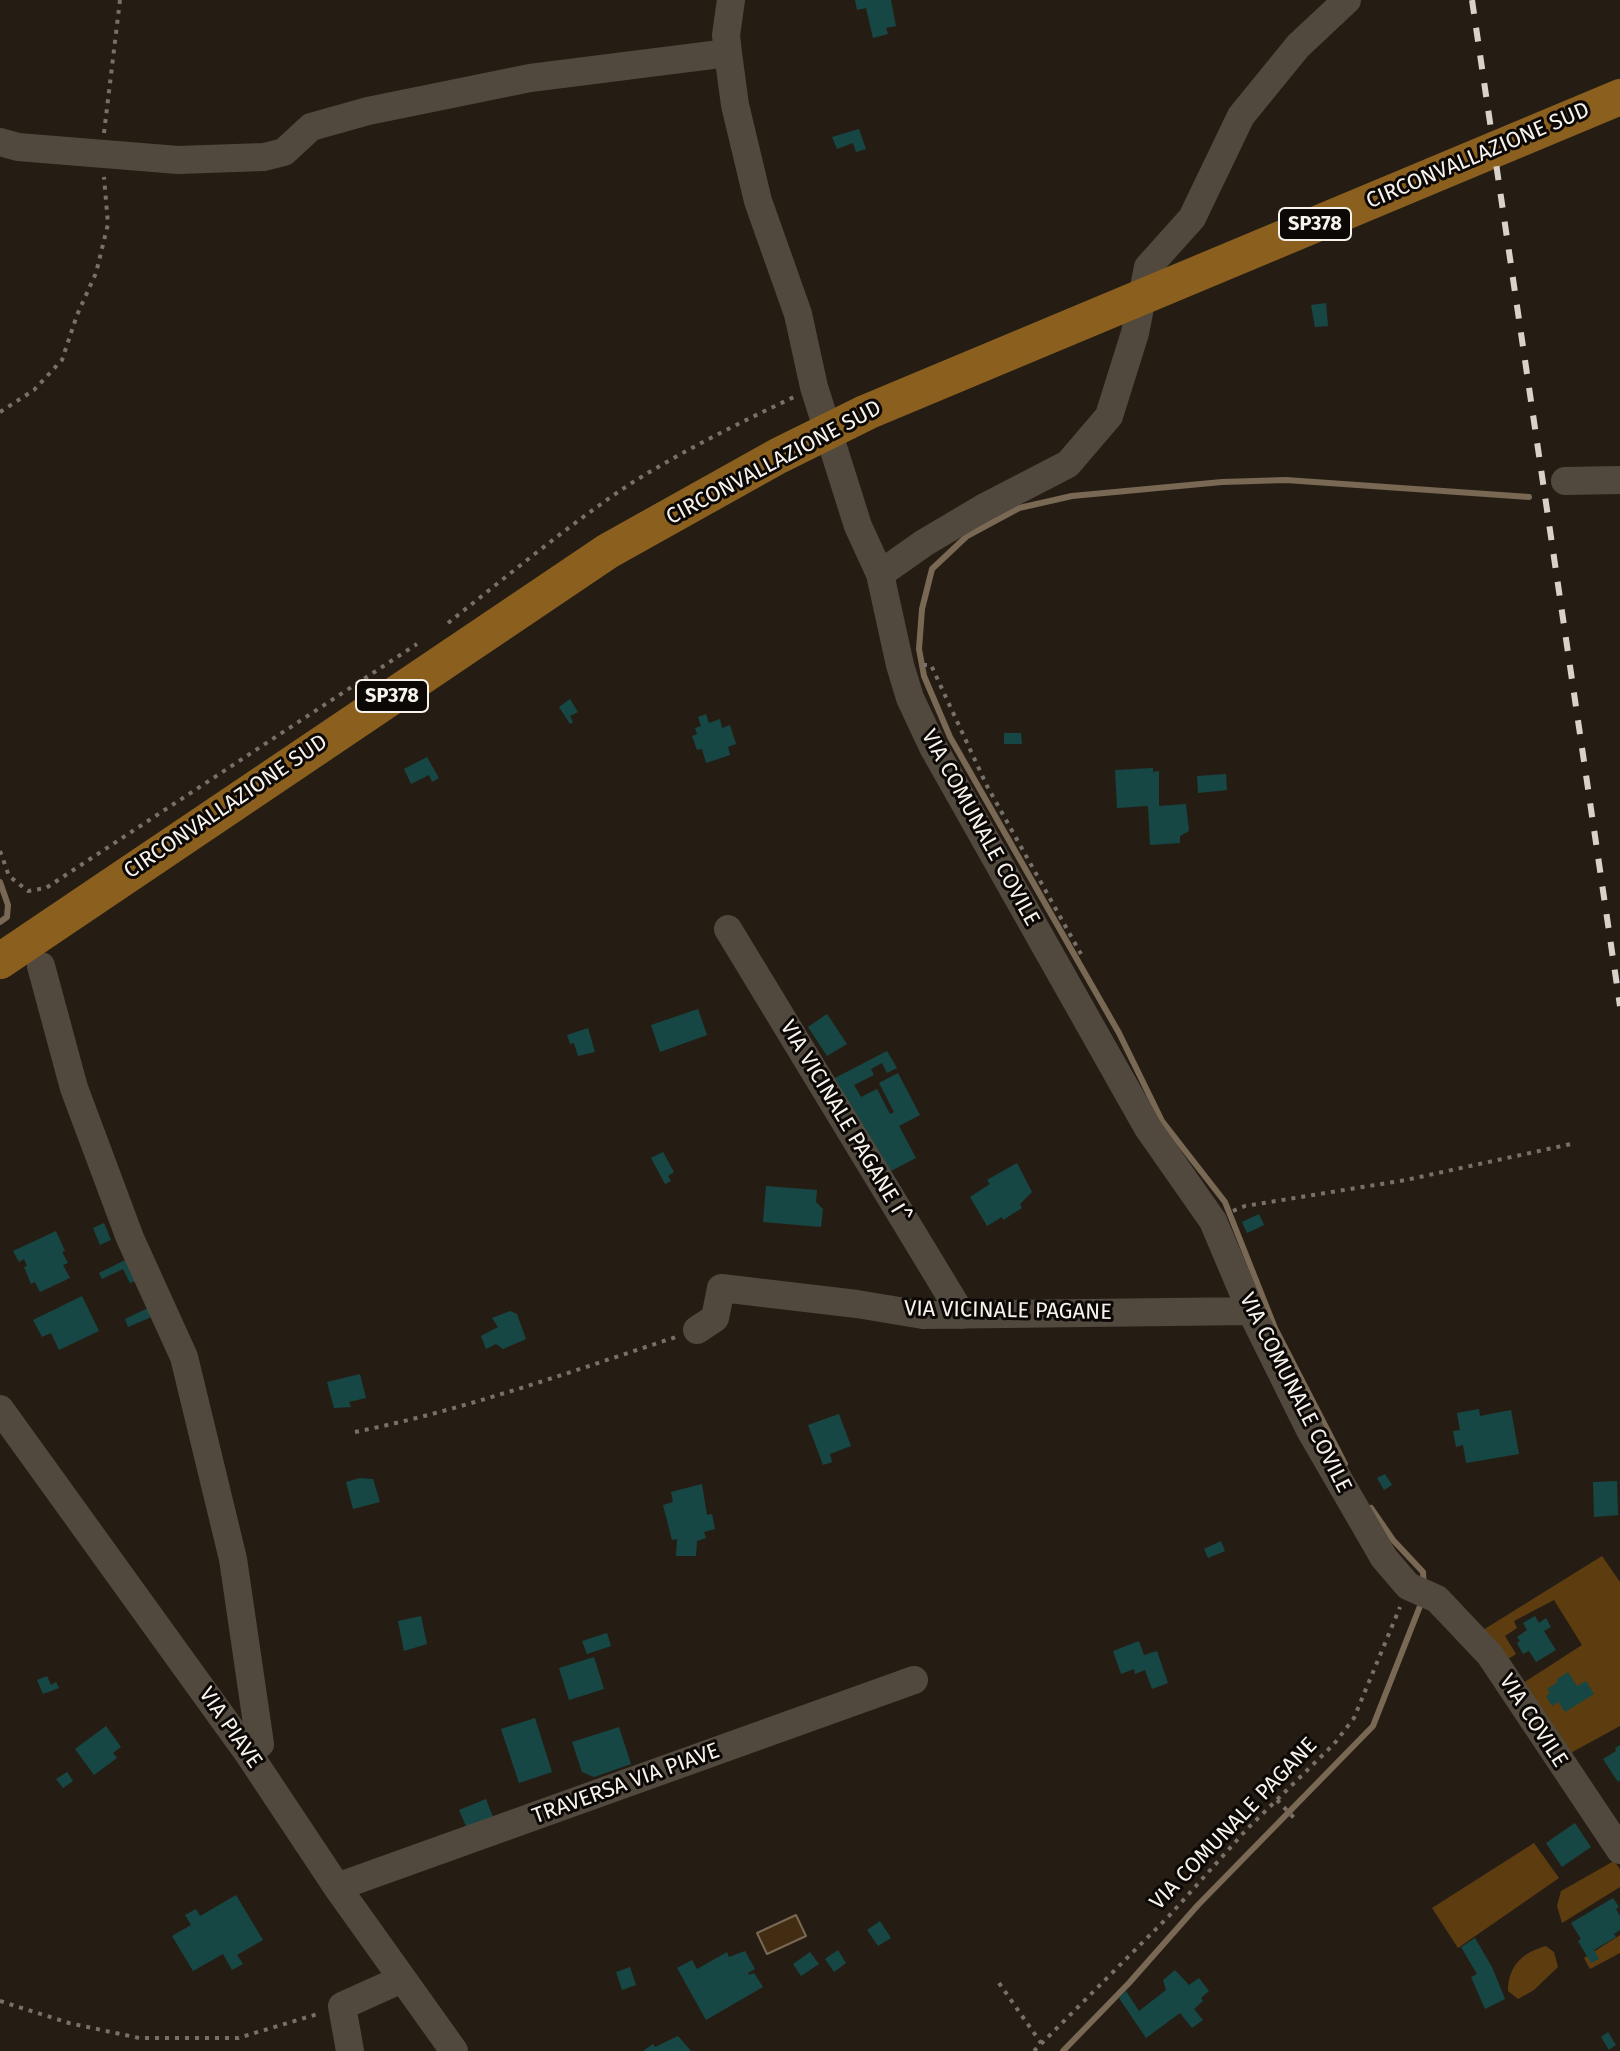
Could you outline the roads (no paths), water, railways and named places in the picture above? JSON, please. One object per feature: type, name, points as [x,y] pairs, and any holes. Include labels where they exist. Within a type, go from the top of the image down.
[{"type":"main road","name":"CIRCONVALLAZIONE SUD","points":[[13,958],[608,551],[778,456],[867,412],[1620,97]]},
{"type":"street","name":"VIA COMUNALE COVILE","points":[[731,0],[726,35],[728,53],[735,105],[758,201],[798,314],[814,387],[858,526],[880,574],[910,698],[933,747],[1148,1128],[1213,1221],[1251,1311],[1310,1430],[1384,1558],[1408,1586],[1437,1599]]},
{"type":"street","points":[[880,574],[983,508],[1068,464],[1109,416],[1135,333],[1148,267],[1192,218],[1241,116],[1298,46],[1347,0]]},
{"type":"street","points":[[0,142],[18,147],[178,160],[264,157],[284,152],[311,127],[368,111],[530,78],[728,53]]},
{"type":"street","points":[[1565,481],[1620,480]]},
{"type":"street","name":"VIA VICINALE PAGANE I^","points":[[728,929],[962,1315]]},
{"type":"street","points":[[13,958],[74,1088],[130,1238],[184,1357],[233,1559],[260,1744],[248,1753]]},
{"type":"street","name":"VIA VICINALE PAGANE","points":[[697,1330],[715,1318],[721,1288],[923,1315],[1251,1311]]},
{"type":"street","name":"VIA PIAVE","points":[[0,1409],[248,1753],[337,1887],[454,2051]]},
{"type":"street","name":"VIA COVILE","points":[[1437,1599],[1490,1655],[1620,1850]]},
{"type":"street","name":"TRAVERSA VIA PIAVE","points":[[337,1887],[914,1680]]},
{"type":"street","points":[[350,2051],[342,2006],[402,1979]]},
{"type":"waterway","points":[[1345,1464],[1275,1328],[1225,1202],[1162,1121],[1119,1033],[950,737],[924,676],[919,649],[922,609],[932,569],[967,536],[1019,508],[1072,496],[1222,482],[1286,480],[1529,497]]},
{"type":"waterway","points":[[0,882],[8,905],[7,917],[0,922]]},
{"type":"waterway","points":[[1371,1508],[1393,1540],[1423,1572],[1424,1586]]},
{"type":"waterway","points":[[1063,2051],[1198,1905],[1373,1726],[1422,1601]]},
{"type":"railway","points":[[1472,0],[1620,1006]]}]
